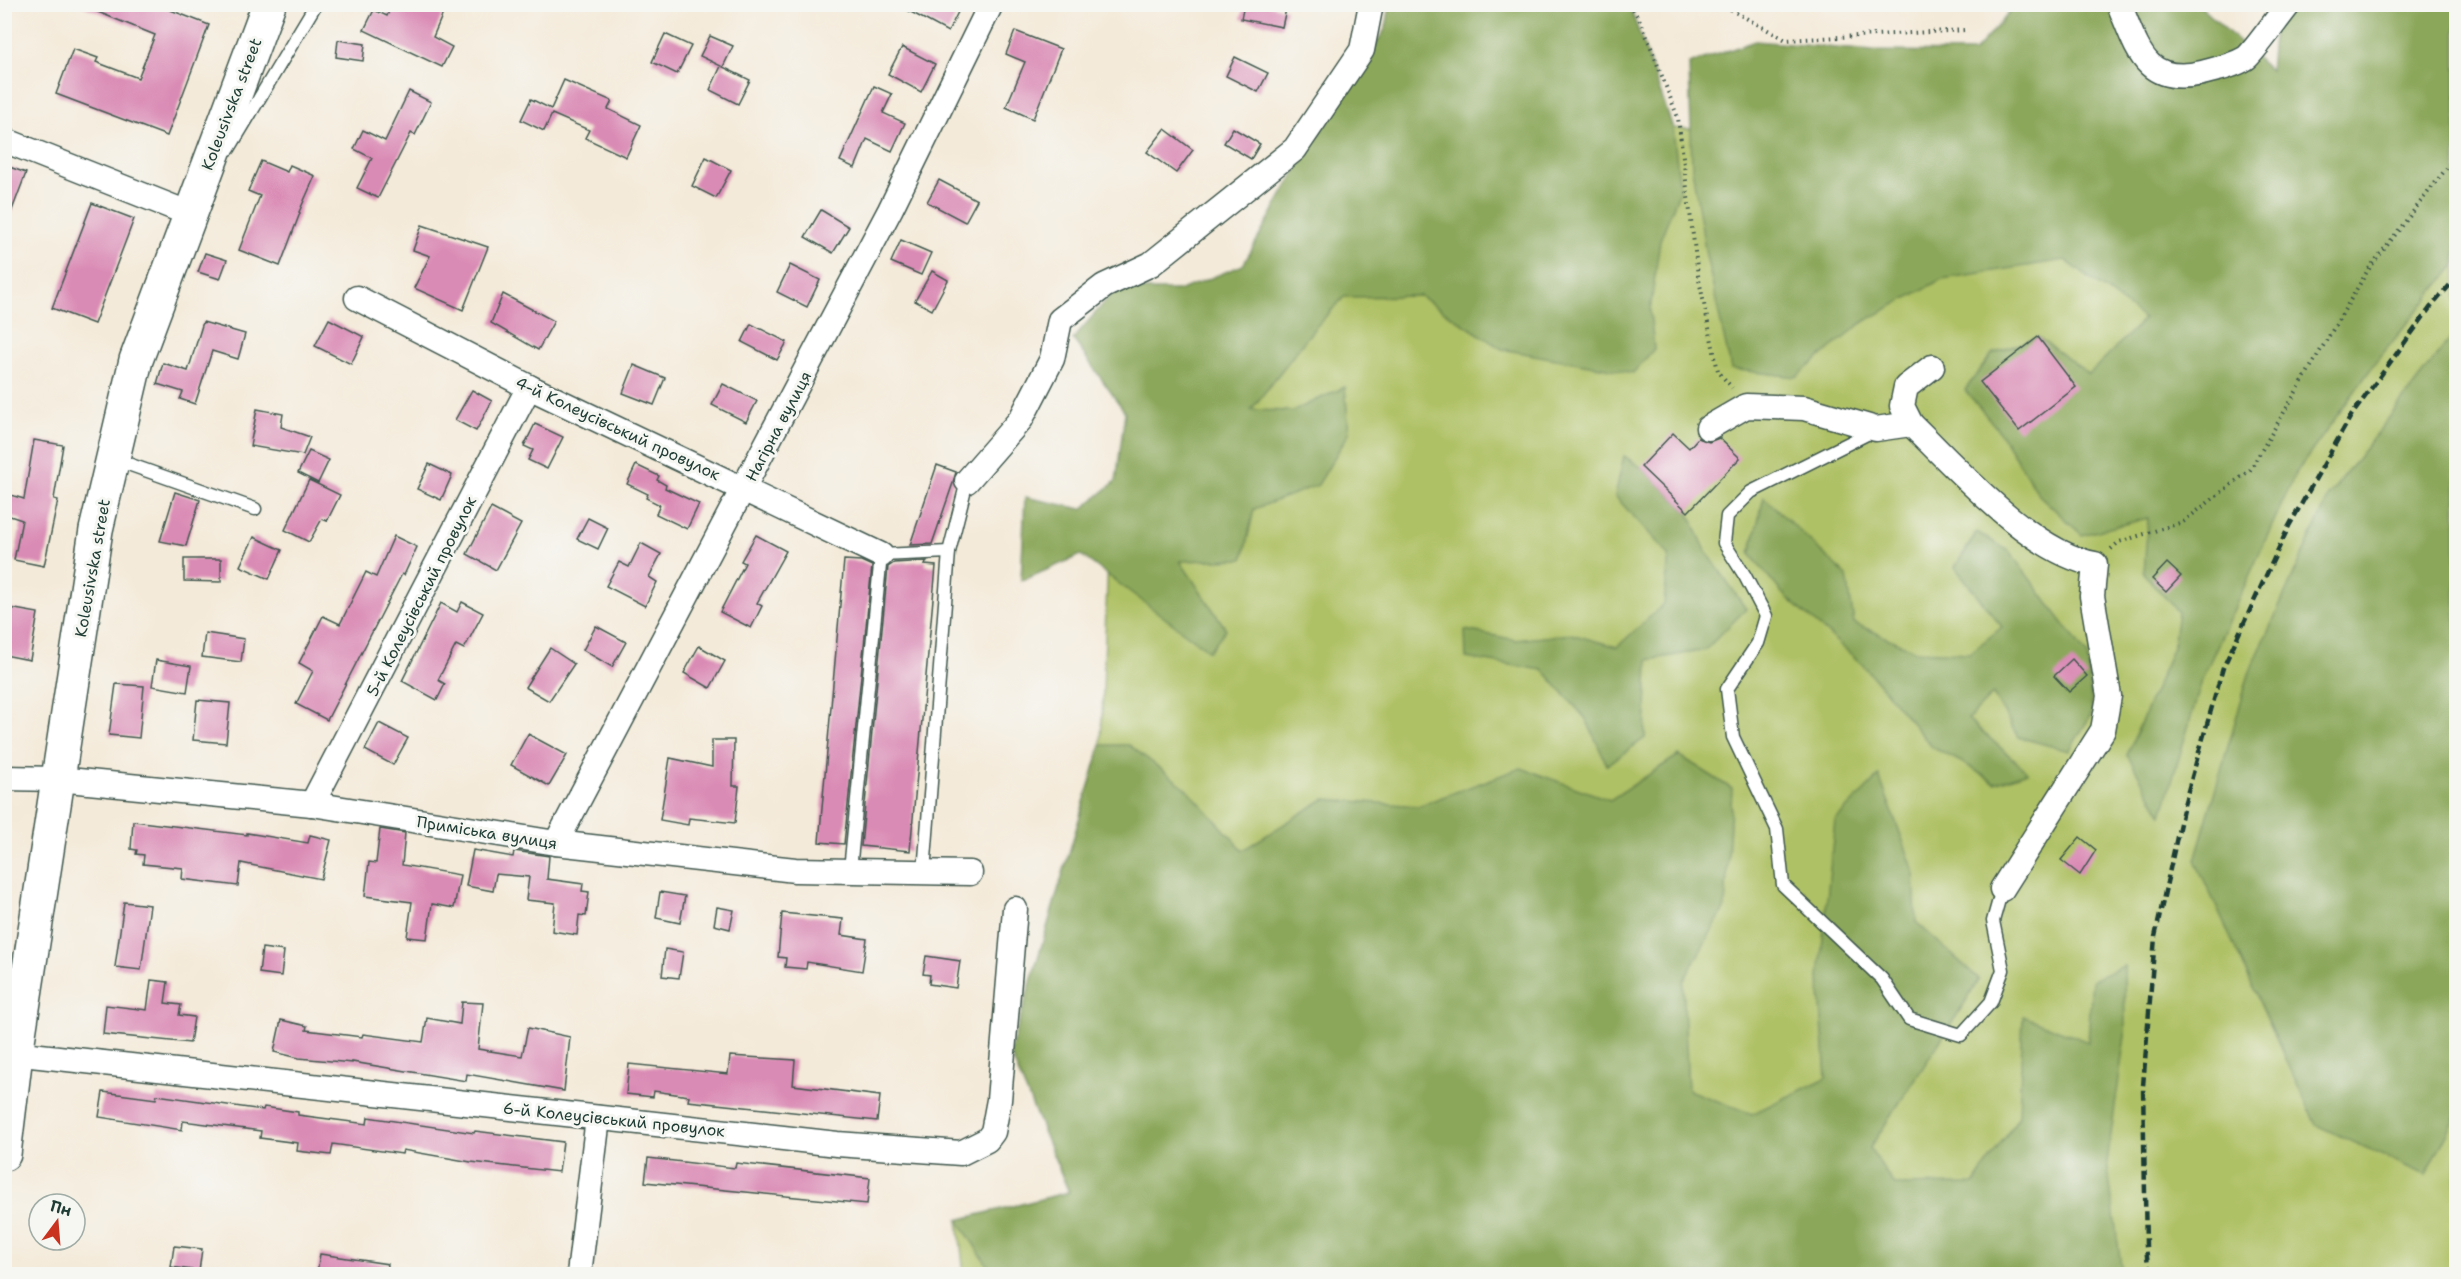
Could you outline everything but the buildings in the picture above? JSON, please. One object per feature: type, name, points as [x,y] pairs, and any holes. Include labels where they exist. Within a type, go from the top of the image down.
[{"type":"street","name":"Koleusivska street","points":[[4,1154],[10,1053],[58,779],[96,530],[136,360],[269,4]]},
{"type":"street","name":"Нагірна вулиця","points":[[556,843],[745,489],[890,210],[991,4]]},
{"type":"street","points":[[967,481],[1021,419],[1052,359],[1060,320],[1104,286],[1151,264],[1295,149],[1362,50],[1371,4]]},
{"type":"street","points":[[2119,4],[2137,46],[2152,69],[2173,77],[2226,67],[2248,57],[2289,4]]},
{"type":"street","points":[[4,140],[190,214]]},
{"type":"street","name":"4-й Колеусівський провулок","points":[[357,298],[529,387],[881,555]]},
{"type":"street","points":[[1932,367],[1906,387],[1902,406],[1911,424],[2023,530],[2078,561],[2095,564],[2092,596],[2109,696],[2103,730],[2002,889]]},
{"type":"street","name":"5-й Колеусівський провулок","points":[[312,804],[529,387]]},
{"type":"street","points":[[1708,428],[1746,406],[1804,408],[1876,429],[1911,424]]},
{"type":"street","name":"Приміська вулиця","points":[[4,778],[58,779],[312,804],[556,843],[795,870],[970,873]]},
{"type":"street","name":"6-й Колеусівський провулок","points":[[10,1053],[837,1144],[961,1154],[987,1140],[993,1132],[999,1100],[1015,909]]},
{"type":"street","points":[[579,1275],[598,1118]]},
{"type":"lane","points":[[190,214],[316,4]]},
{"type":"lane","points":[[1876,429],[1751,492],[1727,516],[1724,543],[1766,616],[1758,642],[1727,689],[1733,737],[1777,830],[1783,885],[1882,979],[1910,1019],[1961,1035],[1991,1002],[2003,970],[1993,921],[2002,889]]},
{"type":"lane","points":[[113,459],[255,509]]},
{"type":"lane","points":[[924,872],[949,552],[967,481]]},
{"type":"lane","points":[[850,870],[881,555],[949,552]]},
{"type":"path","points":[[1630,4],[1642,24],[1677,118],[1698,275],[1718,371],[1746,406]]},
{"type":"path","points":[[1720,4],[1786,40],[1965,30]]},
{"type":"path","points":[[2095,564],[2118,542],[2183,522],[2250,470],[2368,270],[2457,156]]},
{"type":"green space","points":[[1629,4],[1673,128],[1680,190],[1660,240],[1650,311],[1654,349],[1633,373],[1502,349],[1420,296],[1344,297],[1313,330],[1251,410],[1293,411],[1345,387],[1349,433],[1318,485],[1254,509],[1243,559],[1180,561],[1226,629],[1209,651],[1081,555],[1021,581],[1025,497],[1082,509],[1116,481],[1125,412],[1073,339],[1115,290],[1181,290],[1243,265],[1297,169],[1386,28],[1390,5]]},
{"type":"green space","points":[[2198,4],[2270,70],[2276,5],[2456,5],[2456,264],[2375,363],[2296,473],[2203,677],[2162,815],[2127,755],[2173,647],[2178,612],[2144,574],[2148,518],[2082,535],[2039,495],[1999,431],[1965,390],[1992,354],[2038,337],[2089,374],[2144,319],[2065,260],[1942,279],[1863,322],[1796,377],[1731,369],[1706,255],[1692,168],[1689,64],[1755,41],[1873,51],[1974,52],[2011,11],[2013,5]]},
{"type":"green space","points":[[2456,35],[2456,1274],[964,1274],[958,1220],[1069,1192],[1010,1053],[1101,745],[1108,555],[1385,117],[2110,145]]},
{"type":"green space","points":[[2456,331],[2456,1116],[2426,1175],[2316,1125],[2195,860],[2249,674],[2330,494]]},
{"type":"green space","points":[[1624,456],[1641,467],[1688,512],[1706,551],[1746,609],[1705,650],[1648,660],[1645,738],[1607,765],[1586,719],[1543,670],[1466,658],[1465,630],[1516,640],[1571,634],[1617,647],[1664,604],[1669,555],[1615,496]]},
{"type":"green space","points":[[1764,497],[1847,576],[1854,623],[1916,651],[1970,653],[2002,627],[1955,567],[1977,532],[2009,551],[2087,655],[2092,713],[2069,751],[2018,737],[1993,694],[1968,719],[2028,772],[1995,783],[1932,747],[1864,666],[1782,593],[1750,554]]},
{"type":"green space","points":[[1101,745],[1129,745],[1186,788],[1243,850],[1324,799],[1418,806],[1521,768],[1610,800],[1679,755],[1732,789],[1725,907],[1683,982],[1688,1090],[1752,1114],[1826,1078],[1819,977],[1835,820],[1879,776],[1914,871],[1916,922],[1979,979],[1870,1148],[1894,1185],[1974,1184],[2019,1116],[2023,1016],[2088,1042],[2092,980],[2124,966],[2125,1036],[2107,1162],[2122,1274],[993,1274],[958,1220],[1069,1192],[1010,1053]]},
{"type":"railway","points":[[2149,1274],[2146,1247],[2143,1086],[2155,937],[2184,805],[2223,668],[2289,526],[2351,416],[2430,308],[2456,278]]}]
